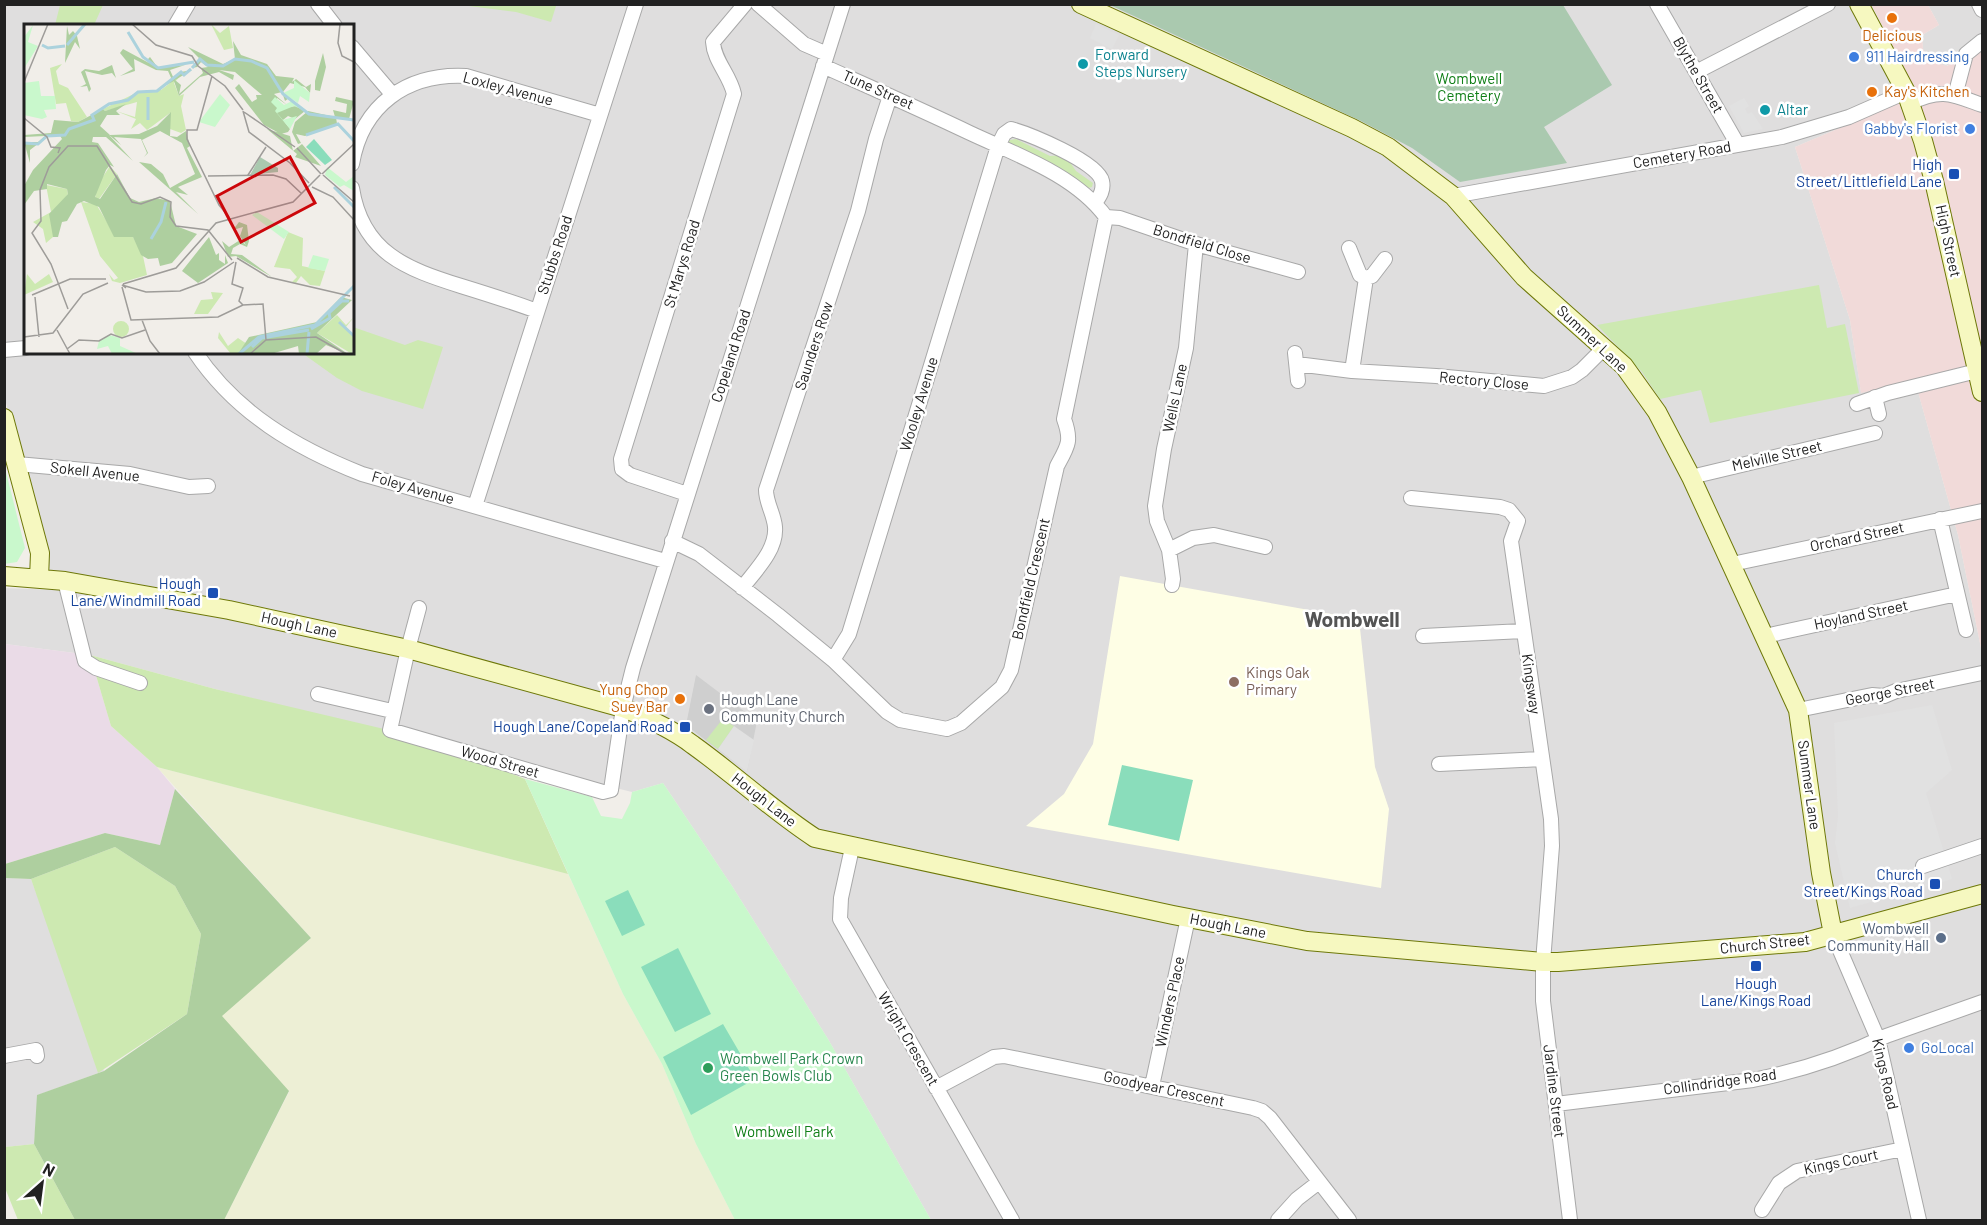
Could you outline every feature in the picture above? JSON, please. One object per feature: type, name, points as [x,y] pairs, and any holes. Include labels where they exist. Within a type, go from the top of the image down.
[{"type":"main road","name":"Summer Lane","points":[[1081,4],[1352,128],[1388,147],[1452,196],[1524,277],[1623,366],[1657,412],[1691,477],[1798,710],[1821,873],[1833,934]]},
{"type":"main road","name":"High Street","points":[[1859,4],[1908,98],[1934,181],[1983,392]]},
{"type":"main road","points":[[4,418],[40,553],[39,579]]},
{"type":"main road","name":"Hough Lane","points":[[4,576],[65,581],[229,610],[408,649],[623,708],[655,722],[692,744],[788,821],[815,838],[852,848],[1307,941],[1543,962]]},
{"type":"main road","name":"Church Street","points":[[1543,962],[1805,942],[1983,894]]},
{"type":"street","points":[[177,24],[188,4]]},
{"type":"street","points":[[318,4],[333,24]]},
{"type":"street","name":"Stubbs Road","points":[[475,506],[636,4]]},
{"type":"street","name":"St Marys Road","points":[[687,494],[630,475],[622,469],[621,459],[734,94],[732,84],[713,50],[713,42],[745,4]]},
{"type":"street","name":"Tune Street","points":[[758,4],[825,60],[890,96],[998,146]]},
{"type":"street","name":"Copeland Road","points":[[623,708],[665,561],[843,4]]},
{"type":"street","name":"Blythe Street","points":[[1658,4],[1738,145]]},
{"type":"street","points":[[1696,72],[1828,4]]},
{"type":"street","points":[[1979,4],[1983,10]]},
{"type":"street","points":[[1955,96],[1966,54],[1983,41]]},
{"type":"street","points":[[354,49],[392,94]]},
{"type":"street","name":"Loxley Avenue","points":[[354,152],[366,124],[392,94],[411,84],[448,75],[466,76],[600,115]]},
{"type":"street","name":"Cemetery Road","points":[[1452,196],[1782,137],[1908,98],[1932,93],[1955,96],[1983,105]]},
{"type":"street","name":"Saunders Row","points":[[742,588],[769,551],[774,539],[775,525],[766,499],[766,490],[858,211],[876,139],[890,96]]},
{"type":"street","points":[[1095,203],[1102,194],[1102,181],[1096,171],[1067,152],[1023,132],[1011,129],[1004,134],[998,146],[1056,175],[1095,203],[1106,217]]},
{"type":"street","name":"Wooley Avenue","points":[[833,660],[849,634],[998,146]]},
{"type":"street","points":[[355,210],[375,243],[403,265],[424,274],[537,310]]},
{"type":"street","name":"Bondfield Crescent","points":[[742,588],[833,660],[887,712],[900,720],[947,729],[961,723],[1002,687],[1011,670],[1057,466],[1068,447],[1070,435],[1064,419],[1106,217]]},
{"type":"street","name":"Bondfield Close","points":[[1106,217],[1120,218],[1196,244],[1298,272]]},
{"type":"street","name":"Wells Lane","points":[[1172,585],[1169,550],[1156,522],[1155,506],[1164,449],[1186,348],[1196,244]]},
{"type":"street","points":[[1349,248],[1360,275],[1366,278],[1372,276],[1384,259]]},
{"type":"street","points":[[1352,371],[1366,278]]},
{"type":"street","points":[[4,350],[24,348]]},
{"type":"street","name":"Rectory Close","points":[[1298,381],[1296,359],[1352,371],[1544,386],[1572,377],[1604,348]]},
{"type":"street","name":"Foley Avenue","points":[[197,354],[248,410],[282,436],[308,451],[362,474],[665,561]]},
{"type":"street","points":[[1857,404],[1977,371]]},
{"type":"street","points":[[1875,398],[1879,414]]},
{"type":"street","name":"Melville Street","points":[[1691,477],[1866,430]]},
{"type":"street","name":"Sokell Avenue","points":[[17,464],[130,474],[189,487],[208,486]]},
{"type":"street","name":"Kingsway","points":[[1411,498],[1500,507],[1509,510],[1518,521],[1511,542],[1551,819],[1552,846],[1543,962]]},
{"type":"street","name":"Orchard Street","points":[[1732,564],[1982,511]]},
{"type":"street","points":[[1940,519],[1966,630]]},
{"type":"street","points":[[1169,550],[1193,538],[1214,536],[1265,547]]},
{"type":"street","points":[[672,540],[699,554],[742,588]]},
{"type":"street","points":[[65,581],[85,661],[96,668],[140,683]]},
{"type":"street","name":"Hoyland Street","points":[[1765,636],[1957,594]]},
{"type":"street","points":[[318,693],[393,711],[419,608]]},
{"type":"street","points":[[1423,636],[1523,631]]},
{"type":"street","name":"George Street","points":[[1798,710],[1872,695],[1884,696],[1896,691],[1983,673]]},
{"type":"street","name":"Wood Street","points":[[393,711],[390,730],[603,792],[611,790],[623,708]]},
{"type":"street","points":[[1439,764],[1542,759]]},
{"type":"street","points":[[1923,866],[1983,846]]},
{"type":"street","name":"Wright Crescent","points":[[852,848],[841,898],[840,919],[1012,1221]]},
{"type":"street","name":"Winders Place","points":[[1152,1086],[1188,918]]},
{"type":"street","name":"Kings Road","points":[[1833,934],[1878,1040],[1919,1221]]},
{"type":"street","name":"Jardine Street","points":[[1543,962],[1543,1001],[1570,1221]]},
{"type":"street","name":"Collindridge Road","points":[[1556,1104],[1754,1080],[1799,1068],[1983,1002]]},
{"type":"street","points":[[4,1056],[36,1050],[37,1056]]},
{"type":"street","name":"Goodyear Crescent","points":[[936,1088],[994,1057],[1004,1056],[1262,1111],[1270,1118],[1348,1221]]},
{"type":"street","name":"Kings Court","points":[[1762,1210],[1779,1183],[1797,1171],[1903,1149]]},
{"type":"street","points":[[1278,1221],[1319,1182]]},
{"type":"shaded area","points":[[1876,4],[1928,5],[1939,25],[1922,35],[1923,49],[1930,61],[1947,66],[1982,45],[1982,653],[1958,535],[1915,381],[1861,393],[1850,320],[1795,147],[1901,102],[1908,76],[1872,6]]},
{"type":"shaded area","points":[[5,5],[1876,5],[1872,7],[1908,76],[1901,102],[1795,147],[1850,320],[1861,392],[1915,381],[1958,535],[1982,653],[1982,1220],[931,1220],[828,1039],[732,886],[663,783],[632,792],[215,689],[90,655],[5,644],[4,588],[55,590],[5,399]]},
{"type":"shaded area","points":[[1928,5],[1982,5],[1982,45],[1946,66],[1929,61],[1923,49],[1922,35],[1939,25]]},
{"type":"shaded area","points":[[1096,24],[1119,35],[1112,49],[1090,38]]},
{"type":"shaded area","points":[[1744,98],[1749,106],[1745,109],[1748,114],[1752,112],[1763,129],[1744,133],[1729,106]]},
{"type":"shaded area","name":"Kings Oak Primary","points":[[1120,576],[1359,619],[1375,767],[1389,809],[1381,888],[1026,826],[1064,794],[1093,744]]},
{"type":"shaded area","points":[[5,644],[90,655],[111,726],[157,767],[175,789],[160,845],[105,833],[5,864]]},
{"type":"shaded area","points":[[696,675],[757,721],[747,772],[686,725]]},
{"type":"shaded area","points":[[1932,705],[1952,770],[1926,793],[1952,879],[1850,908],[1835,843],[1838,816],[1834,723]]},
{"type":"shaded area","points":[[734,726],[754,740],[747,772],[718,749]]},
{"type":"shaded area","points":[[157,767],[568,874],[623,994],[662,1064],[696,1144],[735,1220],[224,1220],[289,1092],[221,1016],[311,938]]},
{"type":"shaded area","points":[[5,878],[31,879],[104,1071],[38,1095],[34,1144],[5,1147]]},
{"type":"green space","points":[[60,4],[103,5],[94,24],[55,24]]},
{"type":"green space","points":[[461,5],[556,6],[551,22],[516,12]]},
{"type":"green space","name":"Wombwell Cemetery","points":[[1110,5],[1563,5],[1612,85],[1544,127],[1567,163],[1460,182],[1412,148],[1361,121]]},
{"type":"green space","points":[[1016,139],[1050,156],[1065,155],[1076,171],[1093,183],[1092,187],[1088,188],[1059,168],[1009,145],[1010,140]]},
{"type":"green space","points":[[1819,285],[1827,328],[1845,324],[1859,393],[1710,423],[1701,390],[1660,399],[1642,372],[1597,325]]},
{"type":"green space","points":[[354,327],[405,345],[418,340],[443,347],[423,409],[362,391],[337,378],[303,354],[354,354]]},
{"type":"green space","points":[[5,468],[25,548],[17,562],[4,564]]},
{"type":"green space","points":[[90,655],[215,689],[418,737],[525,779],[568,874],[157,767],[111,726]]},
{"type":"green space","points":[[725,716],[732,721],[730,724],[734,726],[718,749],[706,740]]},
{"type":"green space","points":[[1122,765],[1193,780],[1179,841],[1108,825]]},
{"type":"green space","name":"Wombwell Park","points":[[525,779],[592,797],[601,816],[622,819],[630,803],[632,792],[663,783],[732,886],[828,1039],[931,1220],[735,1220],[696,1144],[662,1064],[623,994]]},
{"type":"green space","points":[[175,789],[311,938],[222,1016],[289,1091],[224,1220],[75,1220],[34,1144],[37,1095],[104,1071],[187,1014],[201,934],[175,886],[115,847],[31,879],[5,878],[5,864],[105,833],[160,845]]},
{"type":"green space","points":[[115,847],[175,886],[201,934],[187,1014],[98,1073],[31,879]]},
{"type":"green space","points":[[628,890],[645,925],[622,936],[605,901]]},
{"type":"green space","points":[[678,948],[711,1014],[675,1032],[641,967]]},
{"type":"green space","name":"Wombwell Park Crown Green Bowls Club","points":[[723,1024],[755,1079],[691,1115],[663,1057]]},
{"type":"green space","points":[[34,1144],[75,1220],[18,1220],[5,1188],[5,1147]]},
{"type":"place","name":"Delicious","points":[[1892,18]]},
{"type":"place","name":"911 Hairdressing","points":[[1854,57]]},
{"type":"place","name":"Forward Steps Nursery","points":[[1083,64]]},
{"type":"place","name":"Kay's Kitchen","points":[[1872,92]]},
{"type":"place","name":"Altar","points":[[1765,110]]},
{"type":"place","name":"Gabby's Florist","points":[[1970,129]]},
{"type":"place","name":"High Street/Littlefield Lane","points":[[1954,174]]},
{"type":"place","name":"Hough Lane/Windmill Road","points":[[213,593]]},
{"type":"place","name":"Kings Oak Primary","points":[[1234,682]]},
{"type":"place","name":"Yung Chop Suey Bar","points":[[680,699]]},
{"type":"place","name":"Hough Lane Community Church","points":[[709,709]]},
{"type":"place","name":"Hough Lane/Copeland Road","points":[[685,727]]},
{"type":"place","name":"Church Street/Kings Road","points":[[1935,884]]},
{"type":"place","name":"Wombwell Community Hall","points":[[1941,938]]},
{"type":"place","name":"Hough Lane/Kings Road","points":[[1756,966]]},
{"type":"place","name":"GoLocal","points":[[1909,1048]]},
{"type":"place","name":"Wombwell Park Crown Green Bowls Club","points":[[708,1068]]},
{"type":"district","name":"Wombwell","points":[[1352,620]]}]
